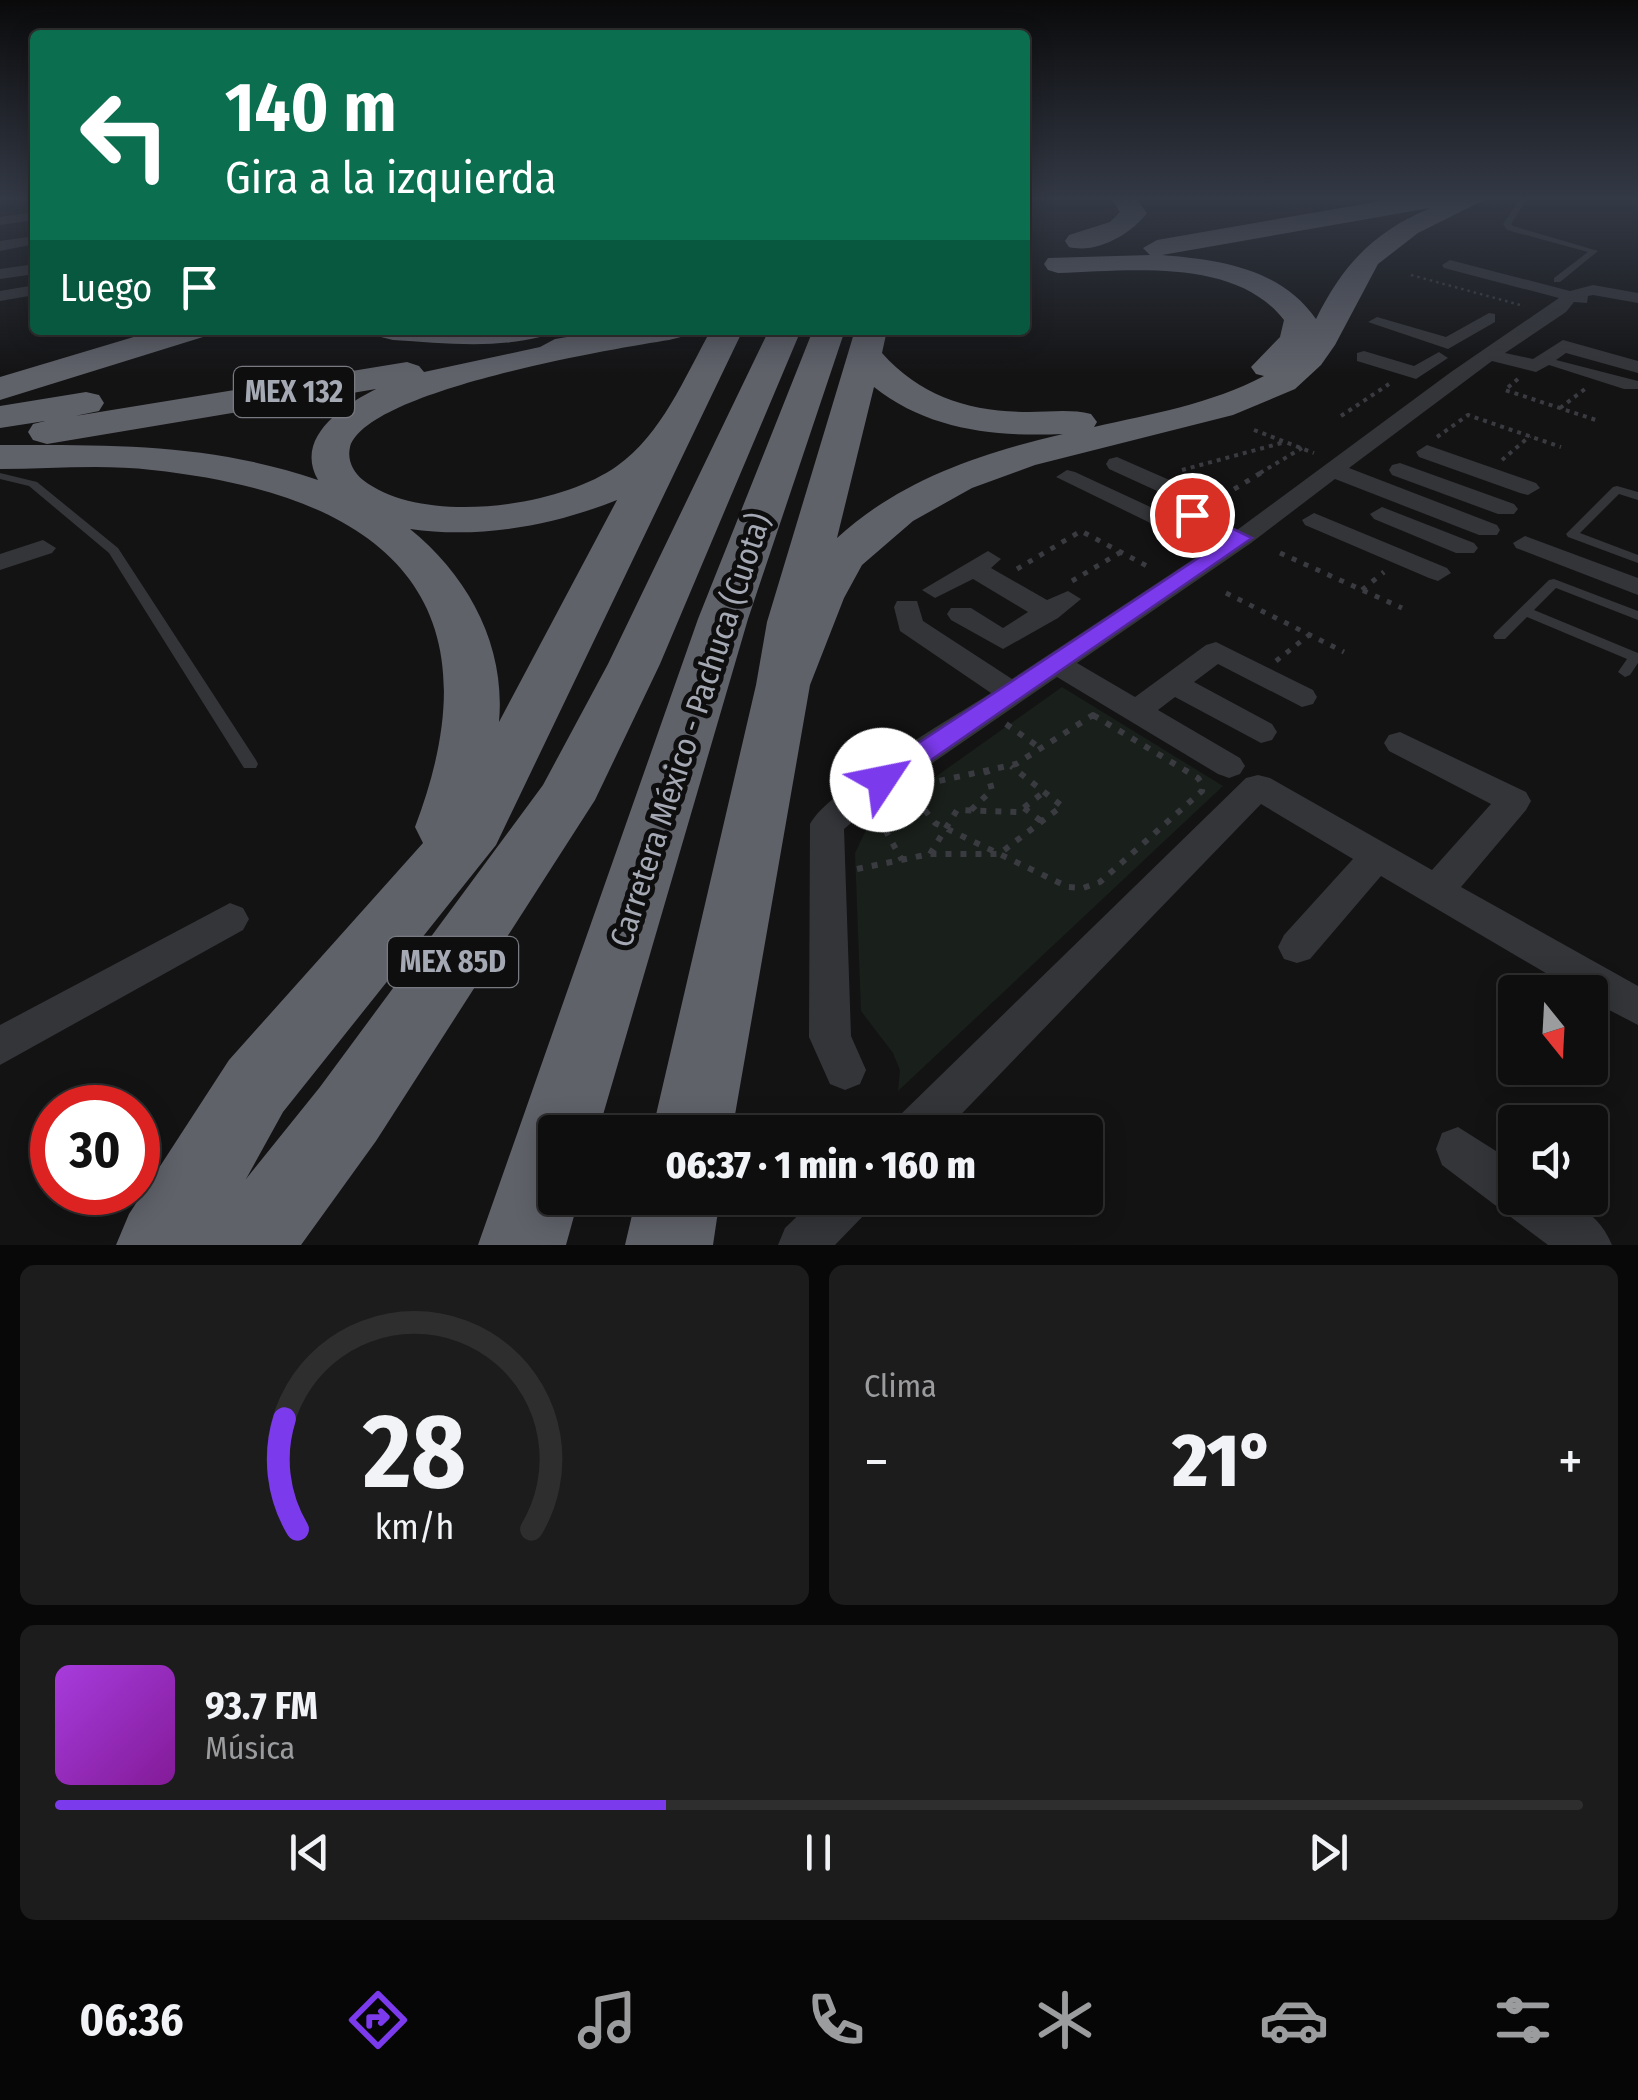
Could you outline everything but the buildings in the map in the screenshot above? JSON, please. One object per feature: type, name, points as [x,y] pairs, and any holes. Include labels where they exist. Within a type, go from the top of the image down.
[{"type":"highway","points":[[854,338],[883,380],[917,402],[965,418],[1034,425],[1140,412],[1226,388],[1260,373],[1296,340],[1300,327],[1296,310],[1258,284],[1229,274],[1165,263],[1085,258]]},
{"type":"highway","points":[[784,685],[831,576],[854,546],[882,522],[916,499],[968,473],[1212,411],[1278,383],[1313,356],[1367,258]]},
{"type":"highway","points":[[0,389],[175,335]]},
{"type":"highway","name":"MEX 132","points":[[0,417],[501,335]]},
{"type":"highway","name":"MEX 132","points":[[0,439],[641,335]]},
{"type":"highway","points":[[160,1245],[256,1086],[474,828],[724,335]]},
{"type":"highway","name":"Carretera México - Pachuca (Cuota)","points":[[248,1245],[348,1114],[565,800],[634,664],[783,335]]},
{"type":"highway","points":[[695,1115],[784,685],[792,622],[854,338]]},
{"type":"highway","name":"Carretera México - Pachuca (Cuota)","points":[[564,1115],[724,619],[854,338]]},
{"type":"highway","points":[[588,343],[538,360],[416,387],[371,406],[341,431],[332,446],[330,463],[336,480],[349,494],[395,513],[431,519],[508,515],[551,507],[624,480],[666,444]]},
{"type":"highway","points":[[0,457],[150,457],[257,472],[346,507],[379,526],[426,565],[461,622],[474,700],[465,773],[425,885]]},
{"type":"highway","points":[[522,1245],[538,1195]]},
{"type":"highway","points":[[669,1245],[675,1215]]},
{"type":"street","points":[[1450,265],[1560,299],[1592,296],[1638,301]]},
{"type":"street","points":[[0,274],[30,270]]},
{"type":"street","points":[[0,310],[0,296],[30,291]]},
{"type":"street","points":[[846,1070],[830,1037],[827,824],[864,793],[1242,538],[1325,462],[1393,426],[1560,299],[1592,296]]},
{"type":"street","points":[[1418,368],[1439,358],[1378,322],[1448,343],[1490,318]]},
{"type":"street","points":[[1464,334],[1494,352],[1540,363],[1635,376]]},
{"type":"street","points":[[1364,356],[1458,376]]},
{"type":"street","points":[[1393,426],[1429,447],[1528,488]]},
{"type":"street","points":[[1429,447],[1400,470],[1506,509]]},
{"type":"street","points":[[1325,462],[1488,530]]},
{"type":"street","points":[[1117,464],[1150,479],[1242,538]]},
{"type":"street","points":[[1067,477],[1173,526],[1199,510]]},
{"type":"street","points":[[1354,537],[1402,496]]},
{"type":"street","points":[[1382,514],[1465,548]]},
{"type":"street","points":[[1314,520],[1438,573]]},
{"type":"street","points":[[1525,543],[1638,588]]},
{"type":"street","points":[[0,562],[43,548]]},
{"type":"street","points":[[935,590],[986,569],[1045,609],[1070,657],[1136,711],[1638,1007]]},
{"type":"street","points":[[907,608],[910,625],[1014,694]]},
{"type":"street","points":[[962,614],[1003,640],[1045,609]]},
{"type":"street","points":[[1136,711],[1216,651],[1302,696]]},
{"type":"street","points":[[1174,683],[1261,732]]},
{"type":"street","points":[[1400,743],[1514,801],[1437,890]]},
{"type":"street","points":[[930,1115],[1244,777]]},
{"type":"street","points":[[1297,948],[1377,856]]},
{"type":"street","points":[[0,1046],[230,918]]},
{"type":"street","points":[[1458,1150],[1498,1179]]},
{"type":"street","points":[[802,1245],[832,1215]]},
{"type":"street","points":[[1547,1215],[1588,1245]]},
{"type":"lane","points":[[1560,299],[1587,258]]},
{"type":"lane","points":[[0,476],[33,484],[114,551],[250,764]]},
{"type":"lane","points":[[1638,496],[1617,489],[1572,534],[1638,558]]},
{"type":"lane","points":[[1500,636],[1554,583],[1638,616]]},
{"type":"lane","points":[[1525,611],[1634,658],[1626,672]]},
{"type":"path","points":[[1411,276],[1560,299]]},
{"type":"path","points":[[1540,363],[1505,390],[1599,421]]},
{"type":"path","points":[[1341,416],[1418,368]]},
{"type":"path","points":[[1429,447],[1468,415],[1561,447]]},
{"type":"path","points":[[1254,430],[1302,448],[1325,462]]},
{"type":"path","points":[[1150,479],[1284,442]]},
{"type":"path","points":[[1199,510],[1302,448]]},
{"type":"path","points":[[986,569],[1081,531],[1147,566]]},
{"type":"path","points":[[1045,609],[1121,552]]},
{"type":"path","points":[[1280,553],[1402,608]]},
{"type":"path","points":[[1226,593],[1344,652]]},
{"type":"path","points":[[986,712],[1040,748]]},
{"type":"path","points":[[1083,718],[1102,718],[1198,778],[1202,791],[1100,882],[1083,888],[1068,887],[925,814],[920,802],[922,792],[940,781],[1011,766],[1040,748],[1083,718]]},
{"type":"path","points":[[825,876],[930,854],[999,854],[1062,806],[1011,766]]},
{"type":"path","points":[[971,810],[992,790],[987,772]]},
{"type":"path","points":[[930,854],[957,810],[1018,812],[1044,792]]},
{"type":"path","points":[[864,793],[902,860]]},
{"type":"path","points":[[1024,808],[1041,822]]},
{"type":"shaded area","points":[[1062,687],[1223,786],[898,1091],[900,1070],[893,1053],[861,1011],[855,853],[869,824]]},
{"type":"route","points":[[882,780],[1082,650],[1242,538],[1192,515]]}]
